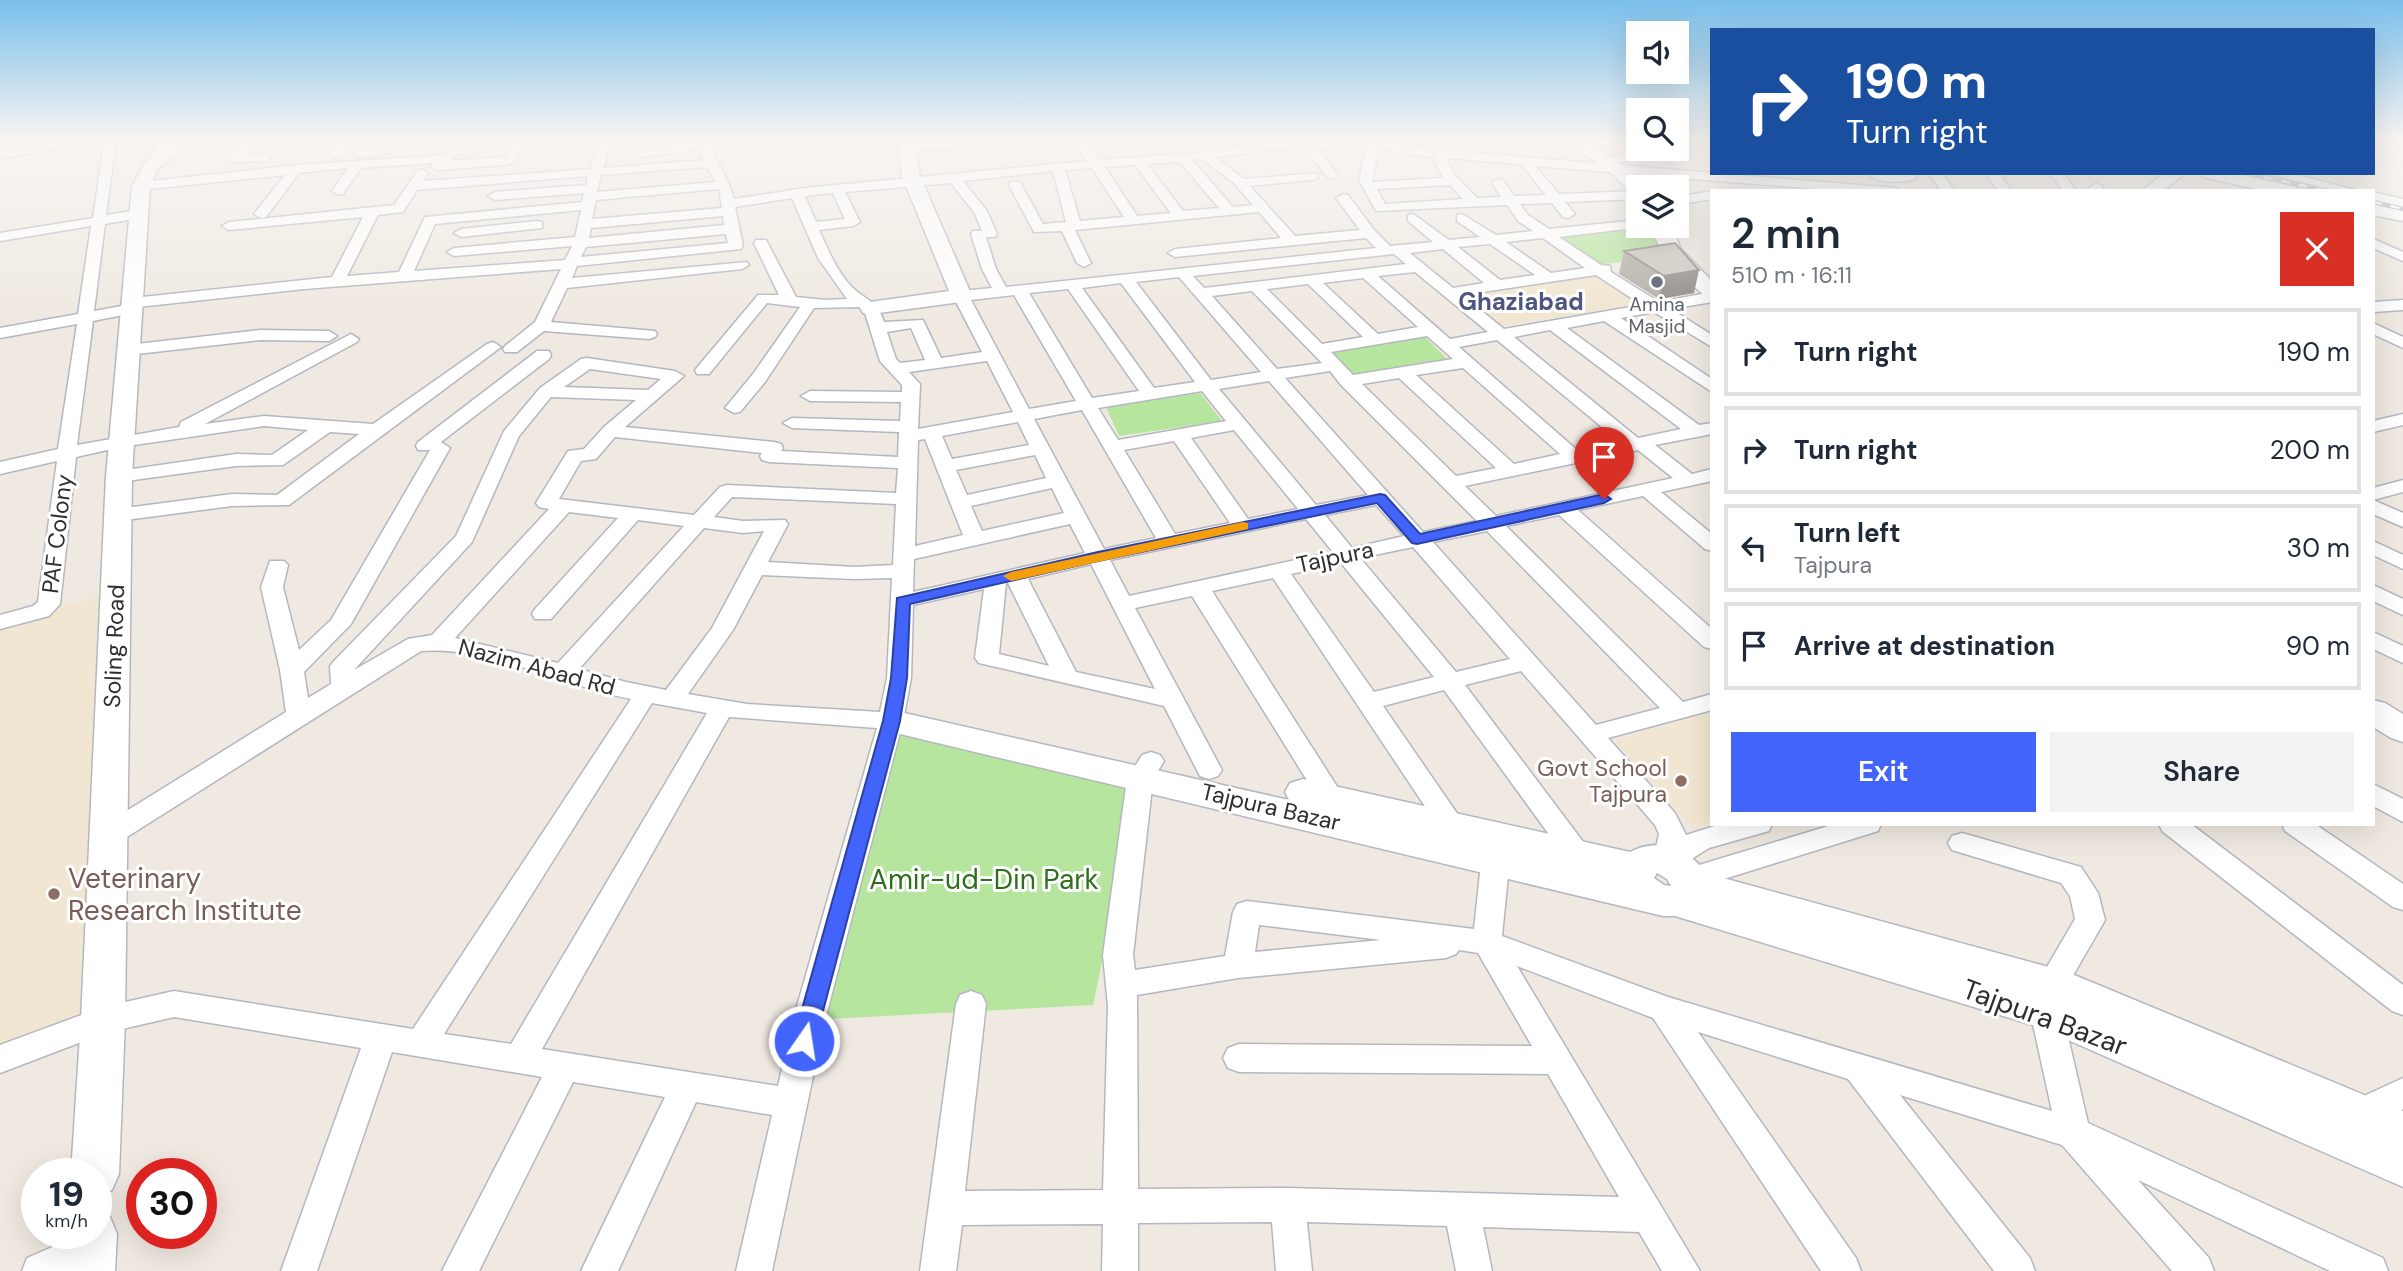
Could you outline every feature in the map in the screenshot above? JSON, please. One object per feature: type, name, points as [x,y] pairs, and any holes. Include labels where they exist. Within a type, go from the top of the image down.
[{"type":"street","name":"PAF Colony","points":[[0,622],[41,611],[49,604],[67,453],[103,199]]},
{"type":"street","points":[[0,237],[101,221],[124,199]]},
{"type":"street","name":"Soling Road","points":[[96,1158],[110,835],[119,476],[132,306],[147,199]]},
{"type":"street","points":[[261,214],[269,199]]},
{"type":"street","points":[[340,215],[343,199]]},
{"type":"street","points":[[229,226],[398,209],[405,199]]},
{"type":"street","points":[[405,276],[430,220],[470,199]]},
{"type":"street","points":[[446,273],[473,199]]},
{"type":"street","points":[[497,199],[584,204],[733,199]]},
{"type":"street","points":[[497,199],[584,204],[726,200]]},
{"type":"street","points":[[532,199],[584,204]]},
{"type":"street","points":[[540,326],[581,242],[586,199]]},
{"type":"street","points":[[461,233],[596,199]]},
{"type":"street","points":[[754,1271],[809,1020],[893,711],[899,678],[908,463],[916,432],[910,397],[911,384],[888,361],[869,313],[832,270],[800,199]]},
{"type":"street","points":[[812,227],[853,222],[841,199]]},
{"type":"street","points":[[921,199],[961,296],[1209,770]]},
{"type":"street","points":[[971,199],[980,211],[989,269],[1011,291],[1088,404],[1169,542]]},
{"type":"street","points":[[1023,199],[1039,229],[1264,208]]},
{"type":"street","points":[[1068,199],[1070,226],[1084,263]]},
{"type":"street","points":[[1121,199],[1133,220]]},
{"type":"street","points":[[1167,199],[1180,216]]},
{"type":"street","points":[[1219,199],[1228,211]]},
{"type":"street","points":[[1256,199],[1291,241]]},
{"type":"street","points":[[1344,199],[1369,233],[1688,480]]},
{"type":"street","points":[[1376,199],[1381,208],[1526,199]]},
{"type":"street","points":[[1555,199],[1568,214]]},
{"type":"street","points":[[1602,199],[1612,210]]},
{"type":"street","points":[[0,333],[132,306],[337,282],[572,263],[736,246],[730,229],[726,200]]},
{"type":"street","points":[[1512,200],[1523,218],[1598,270],[1710,341]]},
{"type":"street","points":[[2375,209],[2403,215]]},
{"type":"street","points":[[337,282],[373,211]]},
{"type":"street","points":[[1413,218],[1444,246],[1496,285]]},
{"type":"street","points":[[1462,218],[1547,277]]},
{"type":"street","points":[[1178,262],[1394,252],[1626,225]]},
{"type":"street","points":[[454,252],[730,229]]},
{"type":"street","points":[[869,313],[961,296],[1125,278],[1178,262],[1291,241],[1369,233]]},
{"type":"street","points":[[2375,236],[2403,240]]},
{"type":"street","points":[[1664,238],[1671,259],[1710,292]]},
{"type":"street","points":[[1678,238],[1710,278]]},
{"type":"street","points":[[761,243],[790,301]]},
{"type":"street","points":[[2375,244],[2398,253]]},
{"type":"street","points":[[2375,251],[2398,253]]},
{"type":"street","points":[[1178,262],[1200,293],[1592,734],[1671,827],[1673,839],[1668,882]]},
{"type":"street","points":[[561,284],[742,265]]},
{"type":"street","points":[[1447,293],[1625,266]]},
{"type":"street","points":[[1200,293],[1416,267]]},
{"type":"street","points":[[1367,274],[1576,458]]},
{"type":"street","points":[[1125,278],[1309,513],[1450,681],[1579,855]]},
{"type":"street","points":[[1311,280],[1375,340]]},
{"type":"street","points":[[1071,283],[1151,396]]},
{"type":"street","points":[[1256,287],[1679,712]]},
{"type":"street","points":[[1447,344],[1710,294]]},
{"type":"street","points":[[703,370],[763,298],[810,303],[917,323],[935,363]]},
{"type":"street","points":[[734,408],[759,378],[810,303]]},
{"type":"street","points":[[2379,307],[2403,305]]},
{"type":"street","points":[[2379,307],[2403,314]]},
{"type":"street","points":[[1605,315],[1710,386]]},
{"type":"street","points":[[1553,325],[1704,430]]},
{"type":"street","points":[[118,515],[232,500],[282,501],[494,347],[540,326],[649,334]]},
{"type":"street","points":[[2375,329],[2403,343]]},
{"type":"street","points":[[1316,350],[1431,330]]},
{"type":"street","points":[[128,350],[260,335],[329,337]]},
{"type":"street","points":[[174,433],[352,339]]},
{"type":"street","points":[[421,1043],[659,696],[722,630],[778,524],[743,527],[546,503],[575,455],[589,455],[610,431],[675,376],[494,347]]},
{"type":"street","points":[[292,670],[341,624],[433,447],[542,355]]},
{"type":"street","points":[[896,369],[993,355]]},
{"type":"street","points":[[1347,381],[1467,362]]},
{"type":"street","points":[[343,688],[342,666],[465,538],[510,435],[546,392],[587,363]]},
{"type":"street","points":[[792,423],[916,432],[1024,418],[1088,404],[1332,366]]},
{"type":"street","points":[[1403,372],[1511,471]]},
{"type":"street","points":[[546,392],[652,395]]},
{"type":"street","points":[[810,396],[910,397]]},
{"type":"street","points":[[2375,426],[2403,419]]},
{"type":"street","name":"PAF Colony","points":[[0,468],[121,441],[264,421],[377,430]]},
{"type":"street","points":[[1112,447],[1239,424]]},
{"type":"street","points":[[119,476],[236,460],[276,461],[326,426]]},
{"type":"street","points":[[1451,483],[1704,430]]},
{"type":"street","points":[[610,431],[772,452],[908,463]]},
{"type":"street","points":[[916,432],[945,466],[975,539]]},
{"type":"street","points":[[1179,435],[1243,526]]},
{"type":"street","points":[[945,466],[1041,448]]},
{"type":"street","name":"Tajpura","points":[[1124,604],[1710,475]]},
{"type":"street","points":[[960,502],[1059,481]]},
{"type":"street","points":[[2375,493],[2403,486]]},
{"type":"street","points":[[1646,489],[1710,543]]},
{"type":"street","points":[[563,672],[727,491],[906,499]]},
{"type":"street","points":[[902,601],[1098,556],[1380,498]]},
{"type":"street","points":[[439,642],[564,505]]},
{"type":"street","points":[[2375,507],[2403,521]]},
{"type":"street","points":[[1563,508],[1706,631]]},
{"type":"street","points":[[542,614],[634,512]]},
{"type":"street","points":[[755,568],[855,573],[903,563],[975,539],[1077,516]]},
{"type":"street","points":[[2375,548],[2403,563]]},
{"type":"street","points":[[277,565],[272,587],[292,670],[299,716]]},
{"type":"street","points":[[1278,570],[1370,701],[1452,825]]},
{"type":"street","points":[[1005,578],[1067,678]]},
{"type":"street","points":[[1005,578],[988,658],[1175,701]]},
{"type":"street","points":[[1198,587],[1332,799]]},
{"type":"street","points":[[2375,593],[2403,608]]},
{"type":"street","name":"Nazim Abad Rd","points":[[110,835],[416,645],[439,642],[515,658],[659,696],[747,712],[893,711]]},
{"type":"street","points":[[1370,701],[1527,663]]},
{"type":"street","points":[[2375,698],[2403,716]]},
{"type":"street","points":[[1592,734],[1710,703]]},
{"type":"street","points":[[519,1059],[722,708]]},
{"type":"street","name":"Tajpura Bazar","points":[[893,711],[1145,770],[1218,794],[1668,882]]},
{"type":"street","points":[[2375,712],[2403,730]]},
{"type":"street","points":[[1120,1271],[1123,1006],[1118,955],[1145,770]]},
{"type":"street","name":"Tajpura Bazar","points":[[1145,770],[1209,770],[1452,825],[1496,849],[1579,855],[2049,997],[2394,1116]]},
{"type":"street","points":[[2375,794],[2403,812]]},
{"type":"street","points":[[1668,882],[1700,840],[1752,826]]},
{"type":"street","points":[[1668,882],[1861,826]]},
{"type":"street","points":[[2175,826],[2403,1002]]},
{"type":"street","points":[[2298,826],[2403,900]]},
{"type":"street","points":[[1962,844],[2071,875],[2084,894],[2090,920],[2049,997],[2073,1133],[2196,1271]]},
{"type":"street","points":[[1496,849],[1487,942],[1682,1271]]},
{"type":"street","points":[[1238,966],[1247,912],[1487,942],[1664,1009],[2073,1133],[2370,1271]]},
{"type":"street","points":[[1121,985],[1238,966],[1487,942]]},
{"type":"street","name":"Tajpura Bazar","points":[[2049,997],[2403,1165]]},
{"type":"street","points":[[0,1059],[103,1020],[174,1004],[791,1102]]},
{"type":"street","points":[[938,1271],[971,1004]]},
{"type":"street","points":[[1664,1009],[1843,1271]]},
{"type":"street","points":[[299,1271],[381,1037]]},
{"type":"street","points":[[1239,1058],[1558,1060]]},
{"type":"street","points":[[460,1271],[565,1066]]},
{"type":"street","points":[[1858,1067],[2017,1271]]},
{"type":"street","points":[[599,1271],[687,1086]]},
{"type":"street","points":[[946,1208],[1288,1205],[1649,1214]]},
{"type":"street","points":[[1288,1205],[1294,1271]]},
{"type":"street","points":[[1461,1210],[1474,1271]]},
{"type":"street","points":[[40,1271],[91,1251]]},
{"type":"shaded area","points":[[1593,273],[1642,304],[1500,326],[1465,295]]},
{"type":"shaded area","name":"Veterinary Research Institute","points":[[116,592],[103,1020],[0,1059],[0,622]]},
{"type":"shaded area","name":"Govt School Tajpura","points":[[1710,712],[1710,823],[1693,829],[1614,740]]},
{"type":"green space","points":[[1626,229],[1626,238],[1656,238],[1663,256],[1598,265],[1559,236]]},
{"type":"green space","points":[[1423,335],[1447,359],[1352,374],[1331,351]]},
{"type":"green space","points":[[1200,393],[1222,421],[1119,436],[1106,407]]},
{"type":"green space","name":"Amir-ud-Din Park","points":[[891,721],[1140,779],[1093,1005],[809,1020]]},
{"type":"building","points":[[1675,243],[1699,270],[1664,276],[1624,251]]},
{"type":"railway","points":[[2375,202],[2403,209]]},
{"type":"slow traffic","points":[[1011,576],[1243,526]]},
{"type":"place","name":"Amina Masjid","points":[[1657,282]]},
{"type":"place","name":"Govt School Tajpura","points":[[1681,781]]},
{"type":"place","name":"Veterinary Research Institute","points":[[54,894]]},
{"type":"district","name":"Ghaziabad","points":[[1521,302]]},
{"type":"route","points":[[804,1041],[891,721],[899,678],[902,601],[1098,556],[1380,498],[1417,540],[1604,499]]}]
